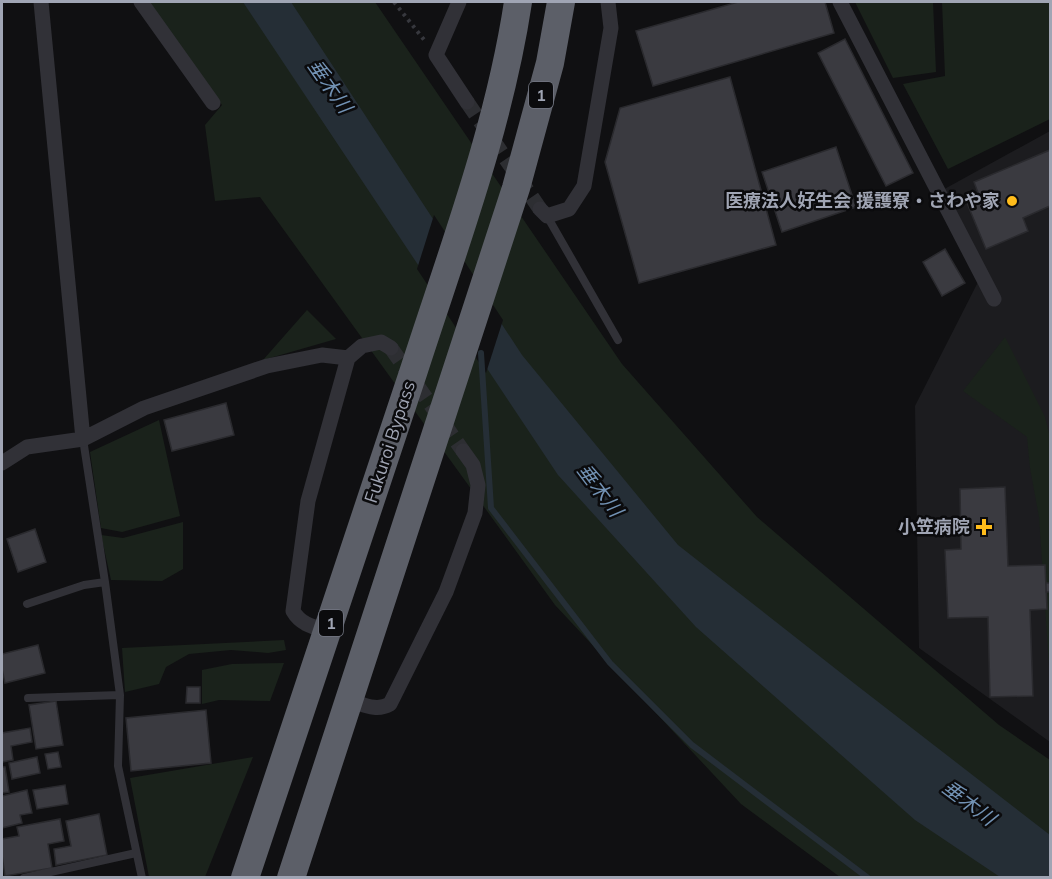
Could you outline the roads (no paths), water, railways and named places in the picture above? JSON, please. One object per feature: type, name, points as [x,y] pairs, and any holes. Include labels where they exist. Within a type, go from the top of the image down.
[{"type":"highway","name":"Fukuroi Bypass","points":[[245,878],[459,233],[486,144],[507,62],[518,2]]},
{"type":"highway","name":"1","points":[[291,878],[516,188],[550,63],[561,2]]},
{"type":"street","points":[[41,2],[83,439]]},
{"type":"street","points":[[141,2],[213,103]]},
{"type":"street","points":[[459,2],[436,55],[467,102]]},
{"type":"street","points":[[544,213],[569,209],[584,186],[611,28],[608,2]]},
{"type":"street","points":[[840,2],[994,299]]},
{"type":"street","points":[[328,631],[302,623],[293,611],[308,501],[348,358],[362,346],[381,342],[391,348]]},
{"type":"street","points":[[2,463],[27,447],[83,439],[144,408],[267,366],[322,355],[348,358]]},
{"type":"street","points":[[348,700],[377,708],[390,704],[446,592],[475,513],[478,485],[473,465],[463,451]]},
{"type":"lane","points":[[544,213],[618,340]]},
{"type":"lane","points":[[83,439],[120,695],[118,766],[142,878]]},
{"type":"lane","points":[[27,604],[84,585],[105,582]]},
{"type":"lane","points":[[28,698],[120,695]]},
{"type":"lane","points":[[24,878],[136,853]]},
{"type":"water","name":"垂木川","points":[[243,2],[291,2],[522,355],[678,545],[1050,835],[1050,877],[1000,877],[915,820],[696,627],[558,475]]},
{"type":"waterway","points":[[481,353],[491,508],[610,663],[692,745],[868,878]]},
{"type":"tunnel","points":[[467,102],[540,209]]},
{"type":"tunnel","points":[[391,348],[463,451]]},
{"type":"place","name":"医療法人好生会 援護寮・さわや家","points":[[1012,201]]},
{"type":"place","name":"小笠病院","points":[[984,527]]}]
